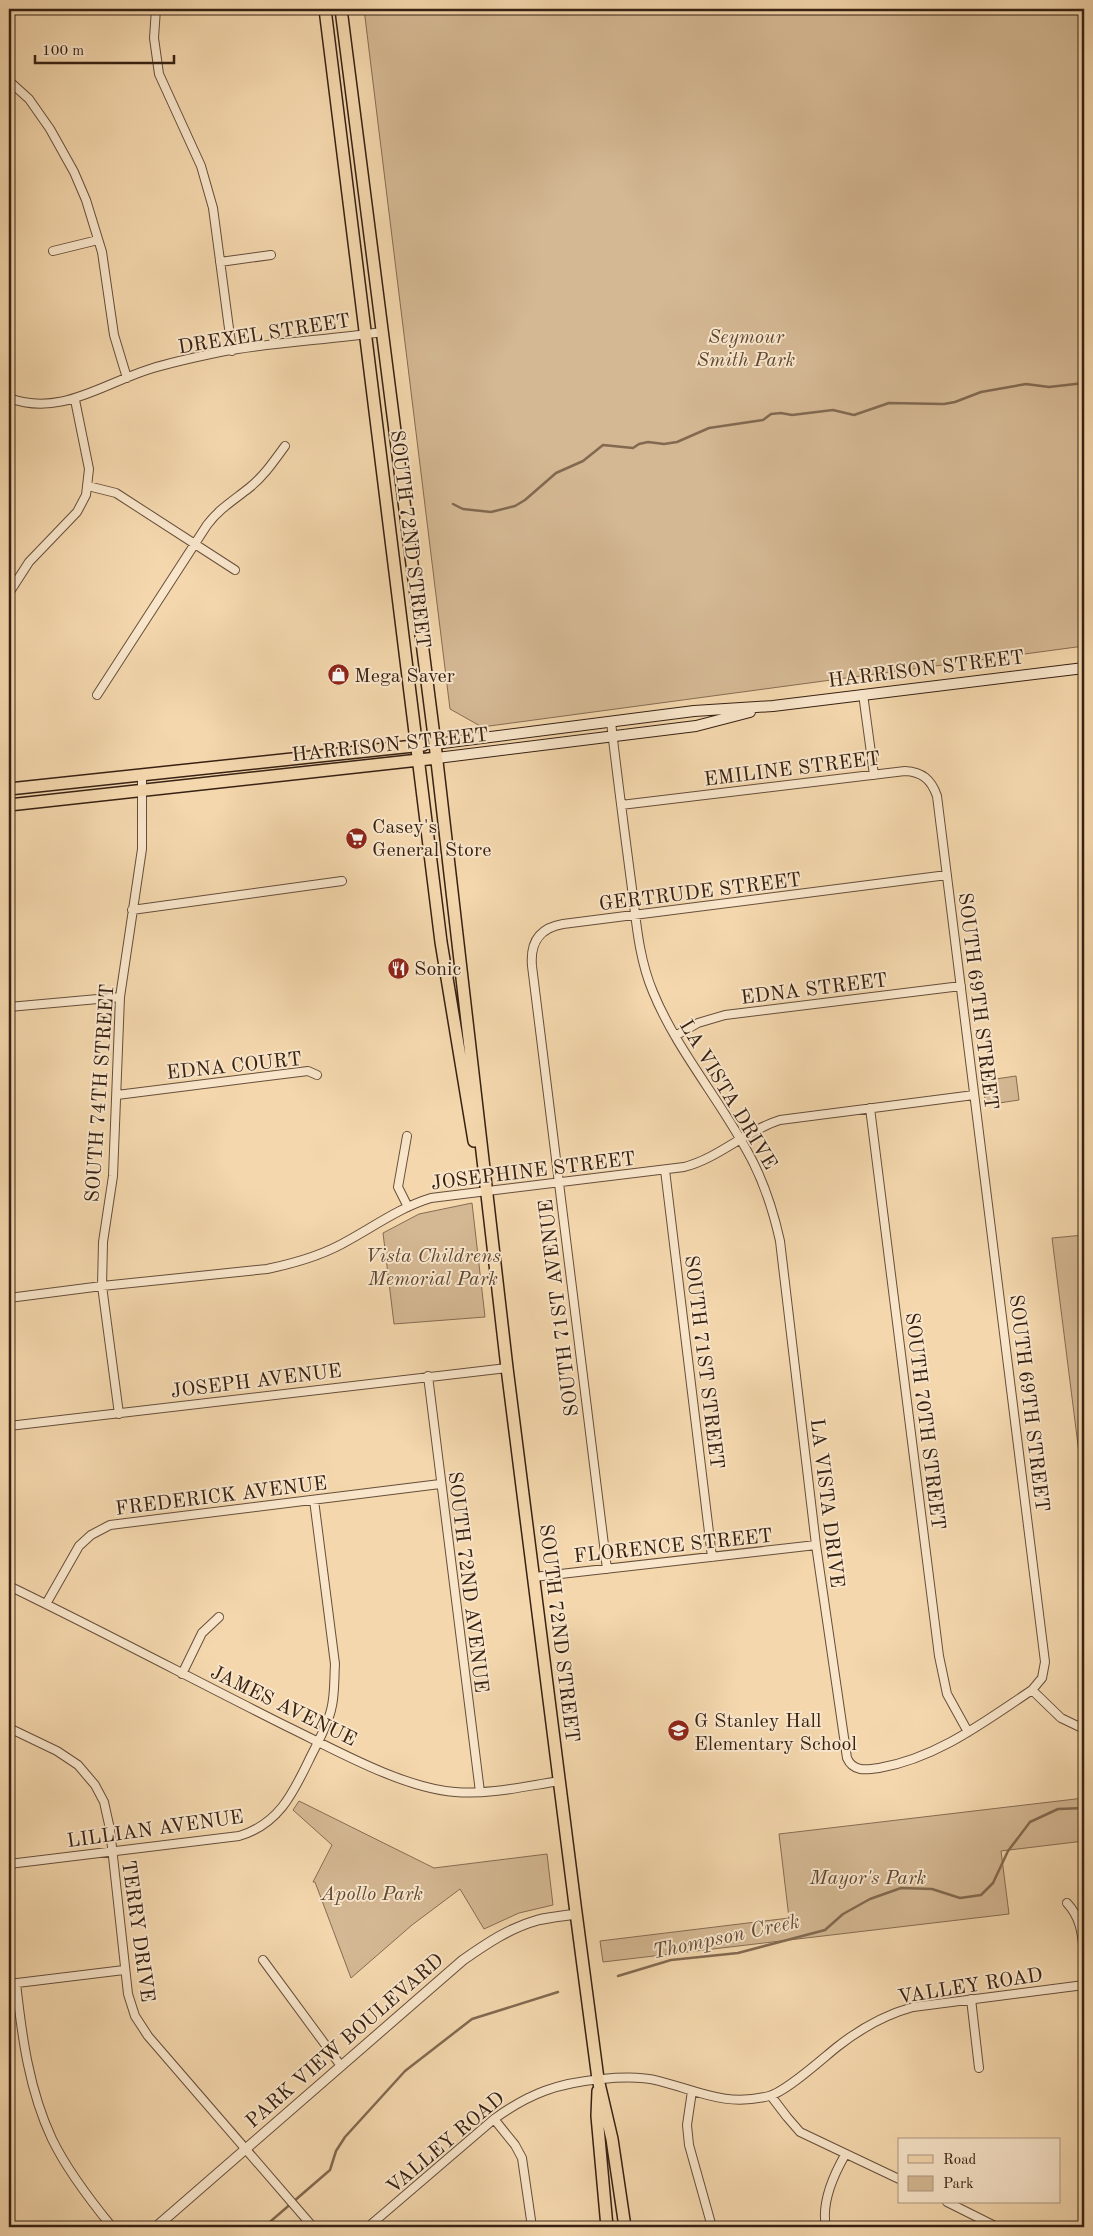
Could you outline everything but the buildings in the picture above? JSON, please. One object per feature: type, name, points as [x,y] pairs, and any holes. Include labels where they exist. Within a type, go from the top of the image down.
[{"type":"main road","name":"SOUTH 72ND STREET","points":[[325,9],[441,942],[478,1166],[486,1191]]},
{"type":"main road","name":"SOUTH 72ND STREET","points":[[341,9],[437,758],[507,1368],[576,1914],[598,2079],[613,2148],[625,2227]]},
{"type":"main road","name":"HARRISON STREET","points":[[9,789],[418,746],[694,711],[773,706],[1084,668]]},
{"type":"main road","name":"HARRISON STREET","points":[[9,805],[420,761],[613,737],[696,726],[773,706]]},
{"type":"main road","name":"SOUTH 72ND STREET","points":[[598,2079],[597,2116],[607,2227]]},
{"type":"street","points":[[156,9],[154,38],[159,74],[206,181],[213,208],[232,351]]},
{"type":"street","points":[[9,81],[29,99],[50,129],[74,172],[86,200],[106,275],[114,335],[128,378]]},
{"type":"street","points":[[53,251],[98,240]]},
{"type":"street","points":[[220,262],[271,255]]},
{"type":"street","name":"DREXEL STREET","points":[[9,398],[38,405],[66,403],[128,378],[179,361],[232,351],[382,332]]},
{"type":"street","points":[[9,593],[18,577],[42,546],[77,512],[86,495],[89,469],[75,400]]},
{"type":"street","points":[[97,695],[215,515],[258,480],[270,468],[285,446]]},
{"type":"street","points":[[88,486],[116,493],[235,570]]},
{"type":"street","points":[[863,694],[874,775]]},
{"type":"street","name":"LA VISTA DRIVE","points":[[611,722],[635,915],[646,973],[658,1004],[675,1036],[740,1139],[764,1185],[780,1241],[816,1545],[833,1664]]},
{"type":"street","name":"EMILINE STREET","points":[[621,805],[905,771],[922,774],[934,788],[940,813]]},
{"type":"street","name":"SOUTH 74TH STREET","points":[[118,1414],[102,1286],[104,1242],[113,1176],[120,997],[142,849],[142,775]]},
{"type":"street","name":"SOUTH 69TH STREET","points":[[833,1664],[847,1759],[854,1767],[867,1769],[904,1762],[936,1750],[968,1732],[1032,1690],[1040,1682],[1044,1673],[1045,1650],[940,813]]},
{"type":"street","name":"GERTRUDE STREET","points":[[539,1012],[532,955],[533,945],[538,936],[557,925],[947,875]]},
{"type":"street","points":[[132,910],[342,881]]},
{"type":"street","name":"EDNA STREET","points":[[675,1036],[698,1023],[725,1015],[961,986]]},
{"type":"street","points":[[9,1007],[120,997]]},
{"type":"street","name":"SOUTH 71ST AVENUE","points":[[539,1012],[576,1328],[607,1569]]},
{"type":"street","name":"EDNA COURT","points":[[117,1095],[308,1071],[317,1075]]},
{"type":"street","name":"JOSEPHINE STREET","points":[[9,1298],[266,1269],[291,1264],[321,1254],[349,1241],[408,1207],[431,1198],[665,1170],[701,1162],[740,1139],[780,1120],[974,1095]]},
{"type":"street","name":"SOUTH 70TH STREET","points":[[870,1108],[940,1665],[951,1703],[968,1732]]},
{"type":"street","points":[[406,1136],[398,1187],[408,1207]]},
{"type":"street","name":"SOUTH 71ST STREET","points":[[665,1170],[712,1557]]},
{"type":"street","name":"JOSEPH AVENUE","points":[[9,1426],[507,1368]]},
{"type":"street","name":"SOUTH 72ND AVENUE","points":[[428,1376],[480,1792]]},
{"type":"street","name":"FREDERICK AVENUE","points":[[46,1604],[79,1546],[91,1535],[110,1525],[440,1484]]},
{"type":"street","name":"LILLIAN AVENUE","points":[[9,1864],[228,1838],[253,1832],[270,1821],[284,1807],[318,1742],[331,1710],[335,1664],[314,1500]]},
{"type":"street","name":"FLORENCE STREET","points":[[534,1577],[816,1545]]},
{"type":"street","name":"JAMES AVENUE","points":[[9,1586],[318,1742],[404,1781],[428,1788],[455,1792],[480,1792],[560,1781]]},
{"type":"street","points":[[182,1674],[202,1633],[219,1617]]},
{"type":"street","points":[[1032,1690],[1060,1718],[1084,1729]]},
{"type":"street","name":"TERRY DRIVE","points":[[9,1728],[56,1751],[78,1765],[95,1785],[104,1802],[112,1851],[124,1970],[128,1994],[135,2016],[287,2199],[313,2227]]},
{"type":"street","points":[[1067,1903],[1076,1913],[1081,1927],[1084,1954]]},
{"type":"street","name":"PARK VIEW BOULEVARD","points":[[156,2227],[463,1960],[496,1937],[539,1920],[576,1914]]},
{"type":"street","points":[[263,1960],[341,2066]]},
{"type":"street","points":[[112,2227],[71,2169],[53,2139],[28,2068],[12,1984],[124,1970]]},
{"type":"street","name":"VALLEY ROAD","points":[[368,2227],[494,2119],[511,2106],[548,2088],[621,2077],[646,2078],[714,2098],[734,2100],[771,2096],[804,2074],[868,2024],[893,2013],[913,2007],[1084,1985]]},
{"type":"street","points":[[971,1999],[979,2068]]},
{"type":"street","points":[[692,2091],[687,2125],[689,2145],[712,2227]]},
{"type":"street","points":[[771,2096],[800,2132],[898,2179]]},
{"type":"street","points":[[494,2119],[515,2145],[522,2158],[532,2227]]},
{"type":"street","points":[[826,2227],[827,2199],[837,2169],[845,2154]]},
{"type":"street","points":[[950,2204],[997,2227]]},
{"type":"green space","name":"Seymour Smith Park","points":[[364,9],[1084,9],[1084,646],[482,727],[450,709]]},
{"type":"green space","points":[[1016,1076],[1019,1100],[986,1105],[982,1081]]},
{"type":"green space","name":"Vista Childrens Memorial Park","points":[[472,1203],[485,1317],[394,1324],[383,1233],[419,1214]]},
{"type":"green space","points":[[1084,1235],[1084,1493],[1052,1238]]},
{"type":"green space","name":"Mayor's Park","points":[[1084,1798],[1084,1841],[1001,1851],[1009,1914],[603,1962],[600,1941],[789,1918],[779,1834]]},
{"type":"green space","name":"Apollo Park","points":[[299,1801],[434,1868],[547,1854],[553,1905],[519,1913],[484,1929],[460,1889],[412,1925],[351,1978],[315,1882],[313,1882],[332,1845],[293,1810]]},
{"type":"waterway","points":[[453,504],[463,509],[491,512],[515,506],[525,500],[556,473],[583,461],[603,445],[633,448],[648,442],[664,444],[677,442],[709,428],[763,420],[771,414],[792,415],[833,410],[854,415],[889,403],[944,404],[981,392],[1026,384],[1049,387],[1084,383]]},
{"type":"waterway","name":"Thompson Creek","points":[[618,1976],[671,1960],[738,1953],[825,1930],[843,1914],[870,1899],[901,1888],[932,1889],[960,1898],[981,1895],[993,1883],[1008,1851],[1030,1822],[1058,1809],[1084,1808]]},
{"type":"waterway","name":"Thompson Creek","points":[[264,2227],[330,2170],[336,2151],[345,2137],[405,2071],[472,2019],[558,1992]]},
{"type":"place","name":"Mega Saver","points":[[338,675]]},
{"type":"place","name":"Casey's General Store","points":[[356,838]]},
{"type":"place","name":"Sonic","points":[[398,968]]},
{"type":"place","name":"G Stanley Hall Elementary School","points":[[678,1731]]}]
